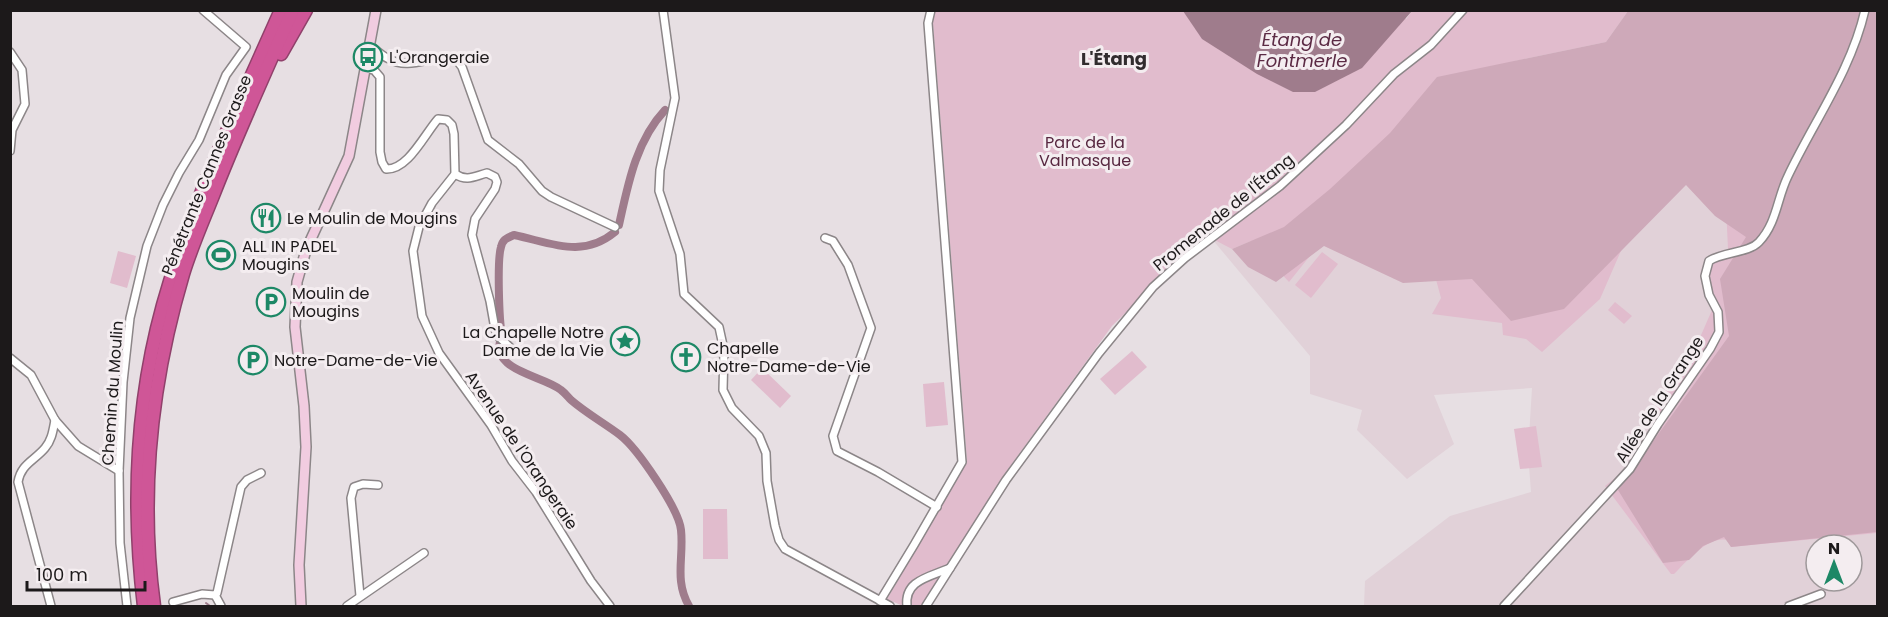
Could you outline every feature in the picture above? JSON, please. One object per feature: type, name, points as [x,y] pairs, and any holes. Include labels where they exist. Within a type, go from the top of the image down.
[{"type":"highway","name":"Pénétrante Cannes Grasse","points":[[144,606],[138,548],[138,463],[145,399],[156,335],[182,244],[210,170],[281,10]]},
{"type":"highway","name":"Pénétrante Cannes Grasse","points":[[154,606],[148,526],[152,428],[161,360],[173,308],[192,248],[293,10]]},
{"type":"highway","points":[[248,112],[306,10]]},
{"type":"main road","points":[[301,606],[299,565],[306,447],[295,327],[297,282],[306,250],[349,156],[376,10]]},
{"type":"street","name":"Chemin du Moulin","points":[[127,606],[120,543],[119,471],[123,381],[130,318],[147,246],[175,181],[199,140],[226,75],[246,47],[203,10]]},
{"type":"street","points":[[663,10],[675,99],[660,170],[659,191],[680,254],[684,294],[719,327],[724,350],[723,390],[732,408],[759,436],[766,453],[767,481],[779,540],[785,549],[890,606]]},
{"type":"street","points":[[880,601],[961,466],[962,457],[928,23],[931,10]]},
{"type":"street","name":"Promenade de l'Étang","points":[[926,606],[1006,480],[1105,345],[1153,287],[1185,258],[1281,186],[1346,125],[1394,74],[1431,45],[1463,10]]},
{"type":"street","name":"Allée de la Grange","points":[[1504,606],[1630,469],[1710,349],[1719,332],[1718,312],[1709,295],[1705,276],[1709,261],[1718,255],[1733,253],[1758,244],[1774,220],[1786,178],[1850,57],[1865,10]]},
{"type":"street","points":[[370,45],[390,60],[406,64],[445,56],[455,58],[462,67],[488,140],[519,164],[542,191],[615,227]]},
{"type":"street","points":[[10,52],[22,70],[25,104],[12,130],[10,151]]},
{"type":"street","points":[[365,68],[378,73],[380,77],[380,152],[386,169],[394,169],[403,164],[430,128],[438,120],[447,120],[452,125],[454,134],[455,174],[461,178],[471,179],[487,173],[495,177],[497,182],[494,193],[475,219],[472,235],[490,300],[495,329],[501,339],[515,352]]},
{"type":"street","name":"Avenue de l'Orangeraie","points":[[455,174],[432,203],[419,227],[413,251],[422,316],[439,353],[491,425],[512,461],[536,492],[610,606]]},
{"type":"street","points":[[825,238],[832,241],[848,265],[871,328],[833,436],[837,451],[937,507]]},
{"type":"street","points":[[10,358],[32,375],[55,420],[78,446],[119,471]]},
{"type":"street","points":[[51,606],[18,482],[20,471],[46,447],[52,436],[55,420]]},
{"type":"street","points":[[214,595],[217,593],[241,487],[247,480],[261,473]]},
{"type":"street","points":[[360,596],[351,498],[354,487],[363,483],[378,486]]},
{"type":"street","points":[[347,606],[424,553]]},
{"type":"street","points":[[907,606],[907,595],[912,585],[950,568]]},
{"type":"street","points":[[173,602],[202,594],[214,595]]},
{"type":"street","points":[[1789,606],[1821,594]]},
{"type":"street","points":[[214,595],[221,606]]},
{"type":"shaded area","points":[[1463,11],[1877,11],[1877,606],[1364,606],[1365,581],[1450,516],[1531,492],[1528,453],[1532,388],[1434,395],[1454,444],[1407,479],[1357,430],[1362,410],[1310,394],[1310,356],[1212,239]]},
{"type":"shaded area","points":[[1628,11],[1877,11],[1877,532],[1804,533],[1804,540],[1731,547],[1724,537],[1703,546],[1689,560],[1663,563],[1618,490],[1729,336],[1720,279],[1746,237],[1715,216],[1686,185],[1564,309],[1511,321],[1472,279],[1403,283],[1324,246],[1276,282],[1248,267],[1232,249],[1284,227],[1330,189],[1390,133],[1437,77],[1606,42]]},
{"type":"green space","name":"Parc de la Valmasque","points":[[932,11],[1400,11],[1406,19],[1412,11],[1628,11],[1606,42],[1510,62],[1877,11],[1877,533],[1804,533],[1804,540],[1731,547],[1728,540],[1720,540],[1705,545],[1674,574],[1671,574],[1605,486],[1615,478],[1618,479],[1631,464],[1651,431],[1647,419],[1698,342],[1712,310],[1702,281],[1702,273],[1708,260],[1728,249],[1725,185],[1701,166],[1627,237],[1600,299],[1542,352],[1526,339],[1503,335],[1502,323],[1432,314],[1441,298],[1431,261],[1322,241],[1289,282],[1251,241],[1232,249],[1205,235],[1112,326],[1006,472],[922,606],[903,606],[887,599],[967,461]]},
{"type":"green space","points":[[118,251],[136,256],[127,288],[110,283]]},
{"type":"green space","points":[[1322,252],[1338,264],[1311,298],[1295,285]]},
{"type":"green space","points":[[1615,302],[1632,316],[1624,324],[1608,310]]},
{"type":"green space","points":[[1132,351],[1147,367],[1115,395],[1100,379]]},
{"type":"green space","points":[[762,368],[791,396],[780,408],[751,380]]},
{"type":"green space","points":[[944,382],[948,425],[926,427],[923,384]]},
{"type":"green space","points":[[1536,426],[1542,467],[1520,469],[1514,429]]},
{"type":"green space","points":[[703,509],[727,509],[728,559],[703,559]]},
{"type":"water","name":"Étang de Fontmerle","points":[[1183,11],[1412,11],[1362,68],[1315,92],[1293,92],[1257,74],[1202,39]]},
{"type":"waterway","points":[[619,225],[640,149],[655,122],[665,110]]},
{"type":"waterway","points":[[615,232],[603,240],[579,247],[554,245],[514,235],[504,240],[499,264],[502,335],[499,347],[502,357],[509,364],[561,390],[577,405],[620,435],[646,465],[679,520],[682,540],[682,587],[689,606]]},
{"type":"waterway","points":[[206,603],[210,606]]},
{"type":"place","name":"L'Orangeraie","points":[[368,57]]},
{"type":"place","name":"Le Moulin de Mougins","points":[[266,218]]},
{"type":"place","name":"ALL IN PADEL Mougins","points":[[221,255]]},
{"type":"place","name":"Moulin de Mougins","points":[[271,302]]},
{"type":"place","name":"La Chapelle Notre Dame de la Vie","points":[[625,341]]},
{"type":"place","name":"Chapelle Notre-Dame-de-Vie","points":[[686,357]]},
{"type":"place","name":"Notre-Dame-de-Vie","points":[[253,360]]},
{"type":"district","name":"L'Étang","points":[[1114,59]]}]
